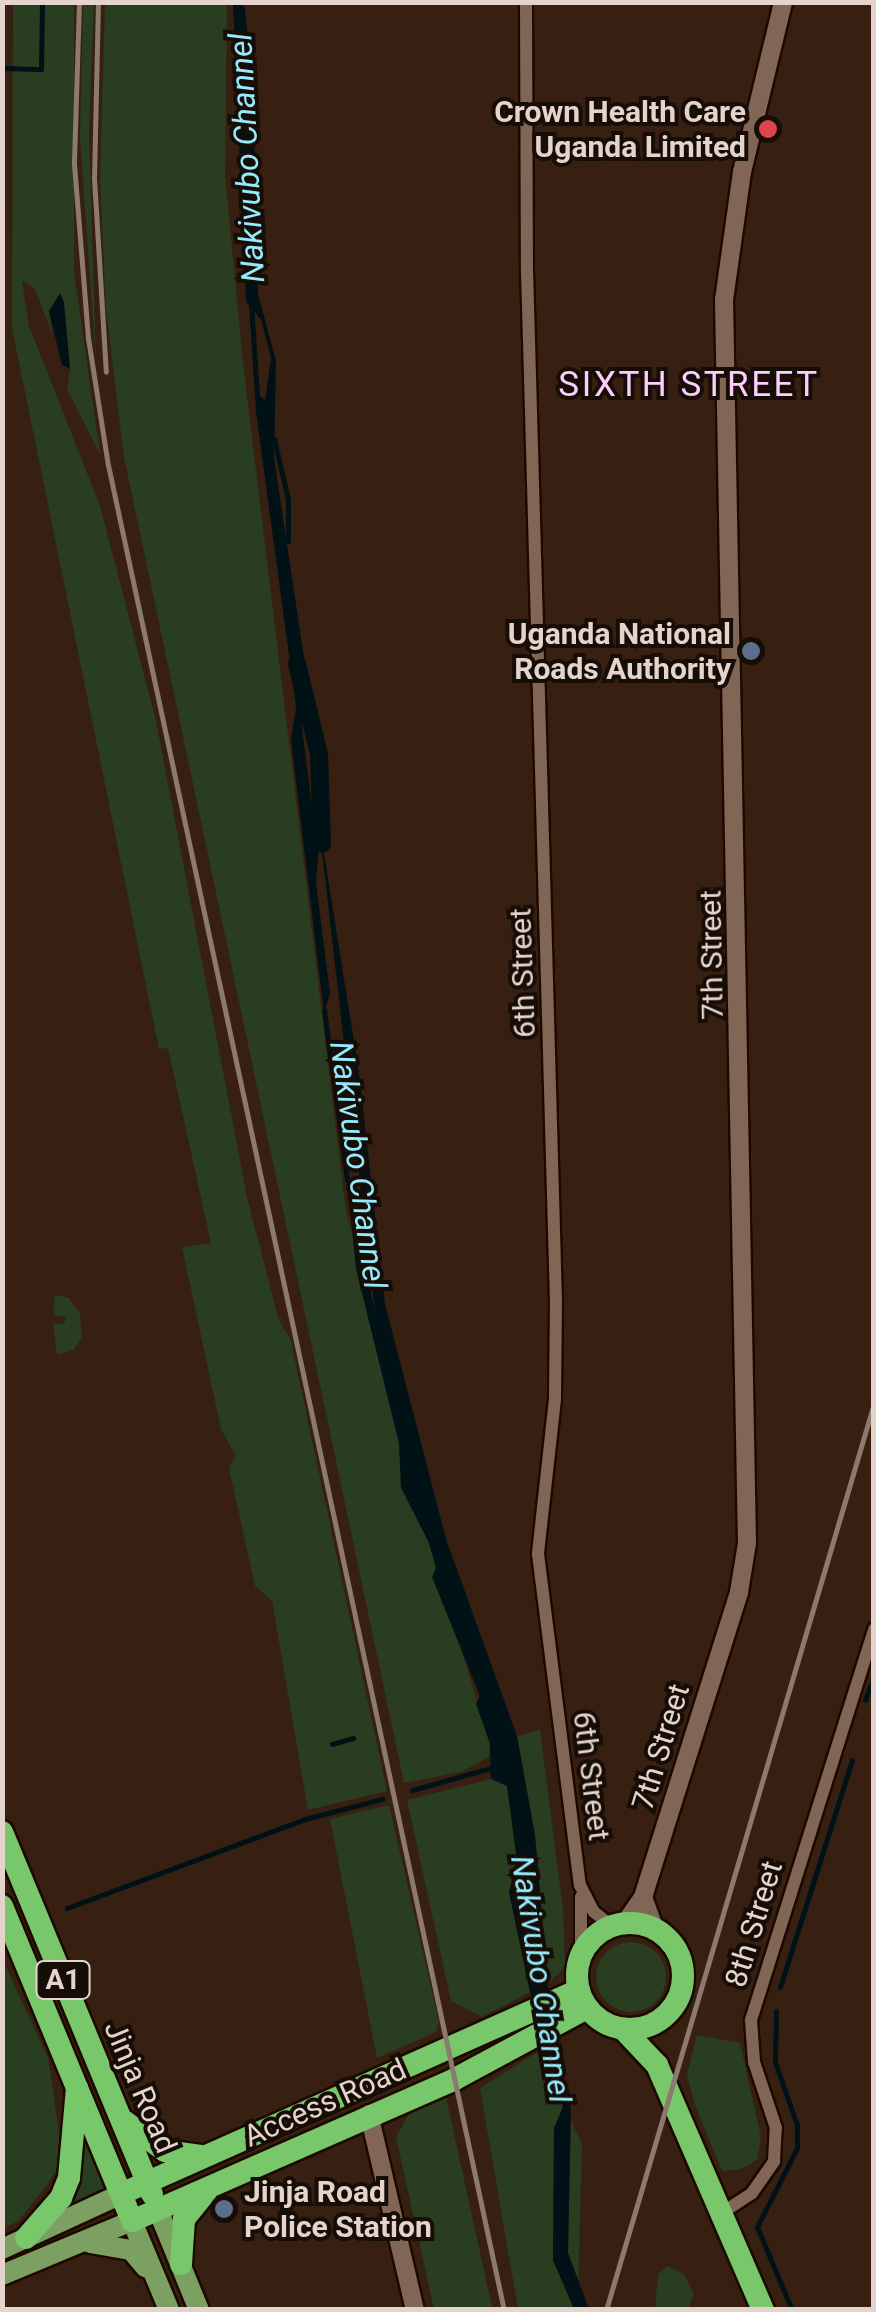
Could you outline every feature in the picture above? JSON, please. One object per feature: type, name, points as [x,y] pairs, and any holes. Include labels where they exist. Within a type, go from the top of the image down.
[{"type":"highway","name":"Jinja Road","points":[[2,1832],[158,2210]]},
{"type":"highway","name":"Jinja Road","points":[[2,1906],[132,2220]]},
{"type":"highway","points":[[657,2065],[668,2013],[679,1996],[682,1965],[654,1928],[618,1925],[581,1956],[583,1999],[623,2030],[657,2065],[763,2310]]},
{"type":"highway","name":"Access Road","points":[[132,2220],[531,2039],[554,2014],[583,1999]]},
{"type":"highway","points":[[623,2030],[645,2028],[668,2013]]},
{"type":"highway","name":"Access Road","points":[[121,2194],[525,2015],[554,2014]]},
{"type":"highway","points":[[26,2238],[62,2198],[70,2174],[77,2088]]},
{"type":"highway","points":[[118,2115],[165,2151],[206,2156]]},
{"type":"highway","points":[[181,2264],[184,2219],[212,2186]]},
{"type":"main road","points":[[2,2249],[121,2194]]},
{"type":"main road","name":"Jinja Road","points":[[158,2210],[199,2310]]},
{"type":"main road","name":"Jinja Road","points":[[132,2220],[169,2310]]},
{"type":"main road","name":"Access Road","points":[[2,2275],[132,2220]]},
{"type":"main road","points":[[82,2243],[131,2250],[157,2280]]},
{"type":"street","name":"6th Street","points":[[526,2],[527,270],[556,1300],[555,1399],[538,1554],[580,1885],[594,1912],[618,1925]]},
{"type":"street","name":"7th Street","points":[[618,1925],[643,1897],[739,1592],[747,1543],[724,300],[742,172],[784,2]]},
{"type":"street","name":"8th Street","points":[[720,2214],[752,2193],[774,2161],[776,2128],[754,2062],[751,2020],[874,1630]]},
{"type":"street","points":[[580,1885],[581,1956]]},
{"type":"street","points":[[643,1897],[654,1928]]},
{"type":"street","points":[[368,2114],[414,2310]]},
{"type":"green space","points":[[13,3],[74,3],[74,272],[100,454],[67,389],[70,369],[49,311],[52,334],[35,289],[22,281],[29,326],[100,506],[156,721],[247,1197],[279,1321],[290,1338],[387,1791],[308,1810],[272,1601],[255,1586],[229,1468],[236,1456],[221,1429],[182,1247],[211,1243],[168,1048],[159,1049],[12,328]]},
{"type":"green space","points":[[83,3],[94,3],[89,133],[96,363],[80,137]]},
{"type":"green space","points":[[105,3],[227,3],[225,175],[243,363],[345,1204],[399,1443],[401,1488],[429,1543],[490,1744],[489,1757],[461,1772],[404,1783],[124,457],[106,309],[100,179]]},
{"type":"green space","points":[[55,1295],[69,1298],[80,1314],[82,1338],[73,1350],[57,1355],[53,1323],[64,1324],[66,1317],[53,1315]]},
{"type":"green space","points":[[540,1730],[563,1910],[565,1967],[548,1984],[535,1835],[517,1736]]},
{"type":"green space","points":[[491,1779],[507,1786],[517,1861],[509,1892],[530,1992],[482,2017],[451,2001],[407,1800]]},
{"type":"green space","points":[[389,1805],[439,2022],[436,2032],[377,2058],[330,1819]]},
{"type":"green space","points":[[631,1942],[656,1952],[666,1977],[656,2002],[631,2012],[606,2002],[596,1977],[606,1952]]},
{"type":"green space","points":[[2,1958],[48,2058],[61,2145],[59,2166],[48,2184],[18,2221],[3,2229]]},
{"type":"green space","points":[[697,2035],[740,2043],[761,2137],[757,2160],[741,2169],[722,2171],[695,2105],[687,2075]]},
{"type":"green space","points":[[544,2048],[563,2107],[554,2128],[553,2260],[574,2309],[518,2309],[480,2088]]},
{"type":"green space","points":[[446,2097],[492,2309],[434,2309],[396,2137],[409,2114]]},
{"type":"green space","points":[[571,2120],[582,2145],[578,2288],[568,2253]]},
{"type":"green space","points":[[84,2127],[107,2193],[54,2220],[79,2181]]},
{"type":"green space","points":[[668,2266],[684,2274],[694,2294],[688,2309],[655,2309],[658,2274]]},
{"type":"water","points":[[233,3],[244,3],[253,79],[258,294],[276,361],[274,458],[307,677],[302,728],[313,815],[319,822],[359,1073],[385,1304],[446,1539],[517,1736],[535,1835],[548,1984],[530,1992],[509,1892],[517,1861],[507,1786],[491,1779],[490,1744],[476,1704],[480,1696],[432,1577],[436,1568],[429,1543],[401,1487],[399,1443],[356,1269],[347,1177],[375,1313],[320,834],[316,882],[330,993],[324,1013],[291,740],[296,707],[256,412],[255,391],[265,400],[271,358],[261,320],[246,302]]},
{"type":"water","points":[[60,293],[70,369],[62,365],[49,311]]},
{"type":"water","points":[[551,2047],[571,2097],[568,2253],[589,2309],[574,2309],[553,2260],[554,2128],[563,2107],[544,2048]]},
{"type":"waterway","points":[[6,68],[41,69],[42,2]]},
{"type":"waterway","points":[[251,303],[257,396]]},
{"type":"waterway","points":[[274,439],[288,499],[288,541]]},
{"type":"waterway","name":"Nakivubo Channel","points":[[297,664],[319,754],[322,844]]},
{"type":"waterway","points":[[324,1010],[347,1180]]},
{"type":"waterway","points":[[865,1700],[874,1677]]},
{"type":"waterway","points":[[332,1744],[353,1738]]},
{"type":"waterway","points":[[780,1987],[852,1760]]},
{"type":"waterway","points":[[412,1790],[491,1768]]},
{"type":"waterway","points":[[67,1908],[305,1819],[382,1799]]},
{"type":"waterway","name":"Nakivubo Channel","points":[[535,1965],[552,2067]]},
{"type":"waterway","points":[[776,2011],[775,2062],[797,2125],[797,2148],[757,2227],[792,2310]]},
{"type":"railway","points":[[79,2],[74,164],[88,338],[108,465],[504,2310]]},
{"type":"railway","points":[[98,2],[94,178],[106,372]]},
{"type":"railway","points":[[606,2310],[874,1403]]},
{"type":"place","name":"Crown Health Care Uganda Limited","points":[[768,129]]},
{"type":"place","name":"Uganda National Roads Authority","points":[[751,651]]},
{"type":"place","name":"Jinja Road Police Station","points":[[224,2209]]},
{"type":"district","name":"SIXTH STREET","points":[[689,385]]}]
